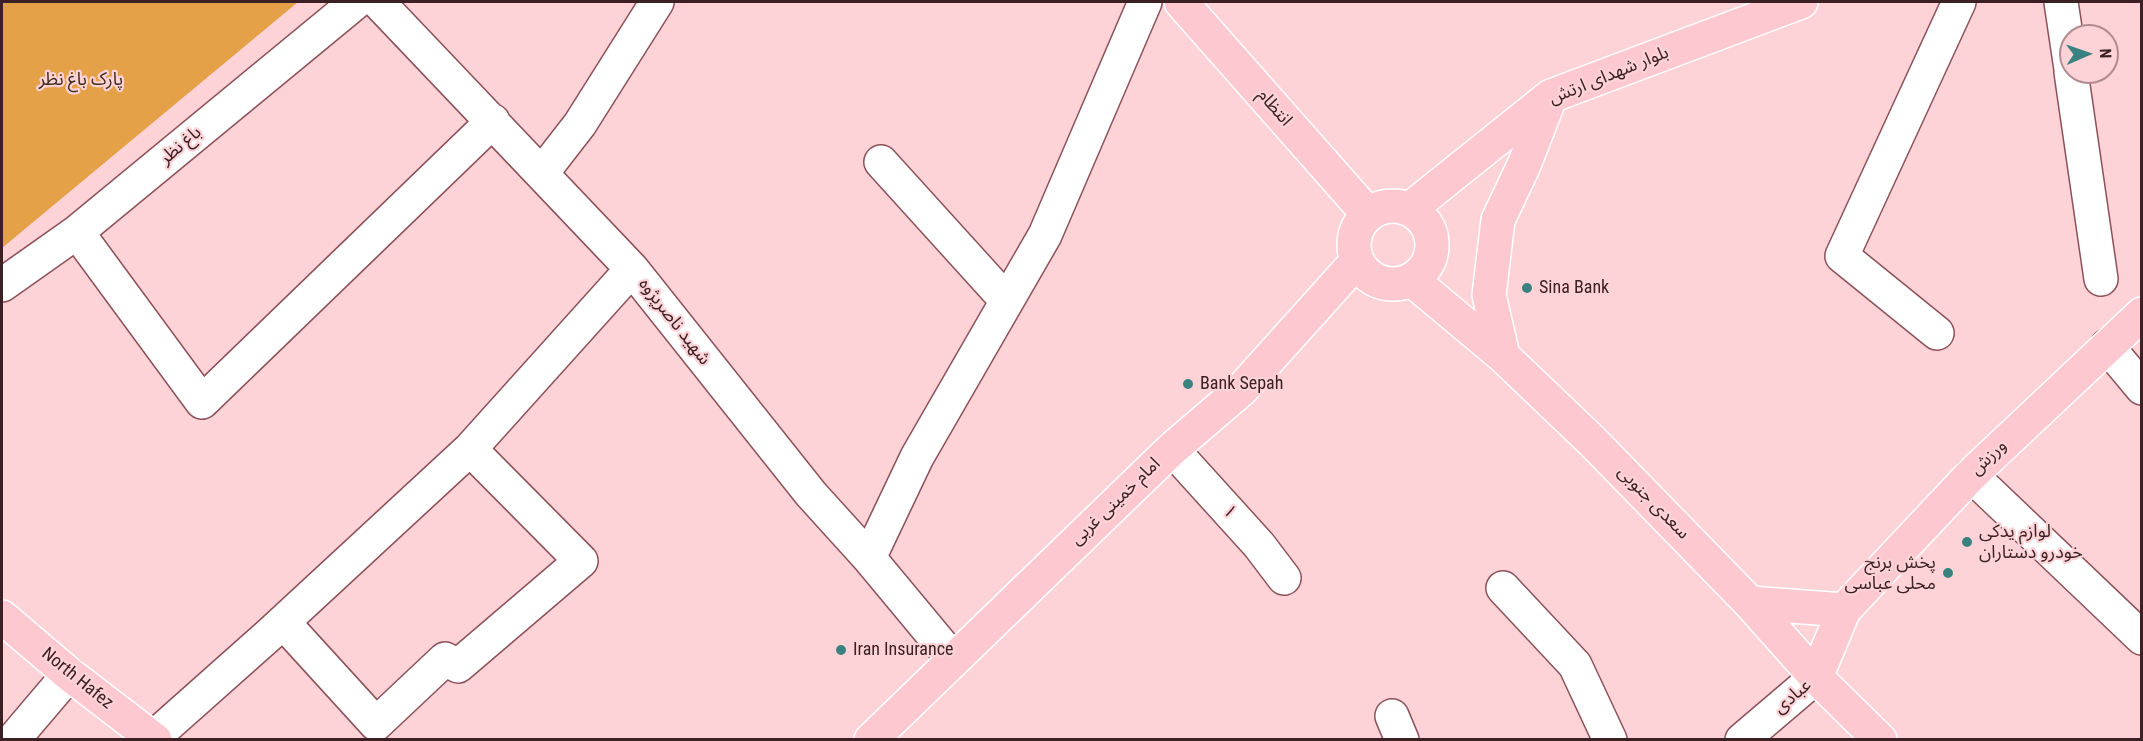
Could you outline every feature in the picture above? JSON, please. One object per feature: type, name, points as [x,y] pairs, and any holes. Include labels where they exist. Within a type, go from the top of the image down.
[{"type":"main road","name":"انتظام","points":[[1180,2],[1368,214]]},
{"type":"main road","name":"بلوار شهدای ارتش","points":[[1410,209],[1551,96],[1801,2]]},
{"type":"main road","points":[[1503,356],[1489,295],[1498,220],[1524,165],[1551,96]]},
{"type":"main road","points":[[1384,206],[1402,206],[1410,209],[1422,218],[1429,230],[1432,244],[1430,258],[1423,271],[1412,280],[1401,284],[1380,283],[1370,278],[1356,261],[1353,248],[1354,236],[1368,214],[1384,206]]},
{"type":"main road","name":"امام خمینی غربی","points":[[871,740],[1172,449],[1242,389],[1356,261]]},
{"type":"main road","name":"سعدی جنوبی","points":[[1412,280],[1503,356],[1592,441],[1750,603],[1816,677],[1880,740]]},
{"type":"main road","name":"ورزش","points":[[1816,677],[1844,610],[1971,475],[2142,314]]},
{"type":"main road","points":[[1750,603],[1844,610]]},
{"type":"main road","name":"North Hafez","points":[[2,617],[69,674],[154,739]]},
{"type":"street","name":"باغ نظر","points":[[2,285],[77,232],[356,2]]},
{"type":"street","name":"شهید ناصرپژوه","points":[[378,2],[494,121],[632,269],[811,494],[869,558],[953,659]]},
{"type":"street","points":[[542,173],[580,124],[657,2]]},
{"type":"street","points":[[869,558],[917,457],[1045,235],[1145,2]]},
{"type":"street","points":[[1937,333],[1842,256],[1959,2]]},
{"type":"street","points":[[2061,2],[2064,24]]},
{"type":"street","points":[[2073,84],[2101,279]]},
{"type":"street","points":[[77,232],[202,402],[494,121]]},
{"type":"street","points":[[881,162],[1007,301]]},
{"type":"street","points":[[154,739],[470,449],[632,269]]},
{"type":"street","points":[[2107,346],[2142,388]]},
{"type":"street","points":[[283,622],[376,724],[444,659],[458,666],[581,561],[470,449]]},
{"type":"street","name":"۱","points":[[1172,449],[1259,545],[1284,578]]},
{"type":"street","points":[[1971,475],[2142,638]]},
{"type":"street","points":[[1503,588],[1575,665],[1610,740]]},
{"type":"street","points":[[13,740],[69,674]]},
{"type":"street","name":"عبادی","points":[[1742,740],[1816,677]]},
{"type":"green space","name":"پارک باغ نظر","points":[[2,2],[298,2],[2,248]]},
{"type":"place","name":"Sina Bank","points":[[1527,288]]},
{"type":"place","name":"Bank Sepah","points":[[1188,384]]},
{"type":"place","name":"لوازم یدکی خودرو دستاران","points":[[1967,542]]},
{"type":"place","name":"پخش برنج محلی عباسی","points":[[1948,573]]},
{"type":"place","name":"Iran Insurance","points":[[841,650]]}]
